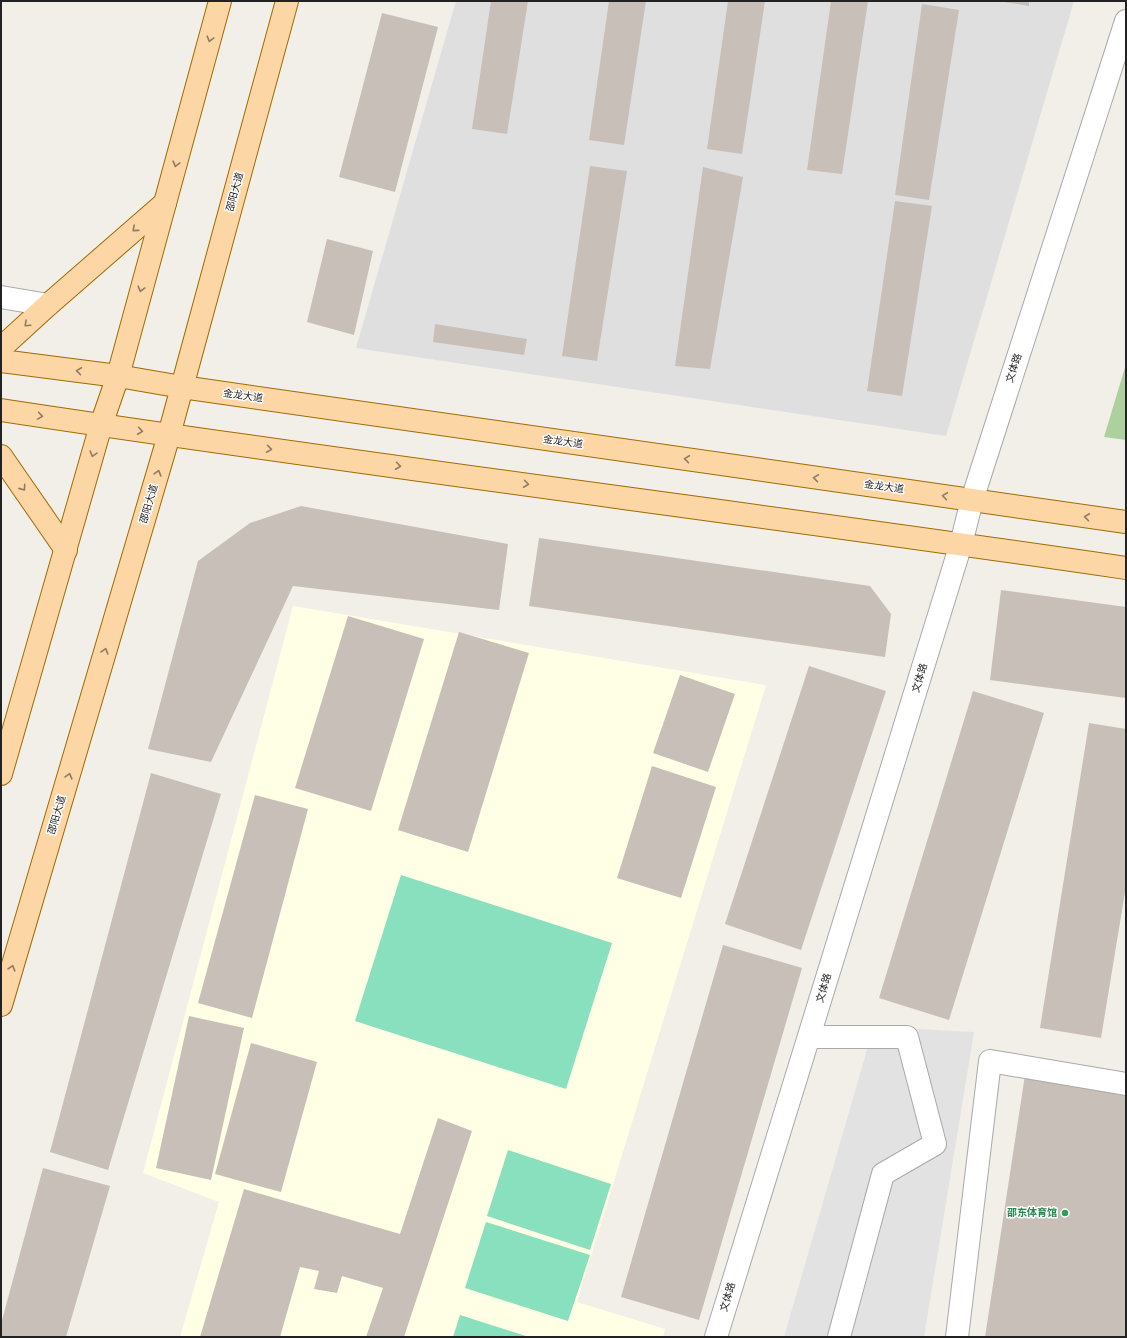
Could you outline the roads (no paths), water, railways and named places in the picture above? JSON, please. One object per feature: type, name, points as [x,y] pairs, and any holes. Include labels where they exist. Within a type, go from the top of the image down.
[{"type":"main road","points":[[1,774],[101,425],[118,376],[220,1]]},
{"type":"main road","name":"邵阳大道","points":[[1,1005],[169,435],[287,1]]},
{"type":"main road","points":[[1,348],[48,305],[165,204]]},
{"type":"main road","name":"金龙大道","points":[[1,361],[118,376],[182,387],[1126,522]]},
{"type":"main road","points":[[1,410],[169,435],[1126,568]]},
{"type":"main road","points":[[3,461],[66,550]]},
{"type":"street","name":"文体路","points":[[716,1337],[962,544],[972,500],[1126,21]]},
{"type":"street","points":[[1,297],[48,305]]},
{"type":"street","points":[[809,1037],[907,1037],[935,1144],[883,1174],[839,1337]]},
{"type":"street","points":[[957,1337],[990,1061],[1126,1084]]},
{"type":"place","name":"邵东体育馆","points":[[1065,1213]]}]
